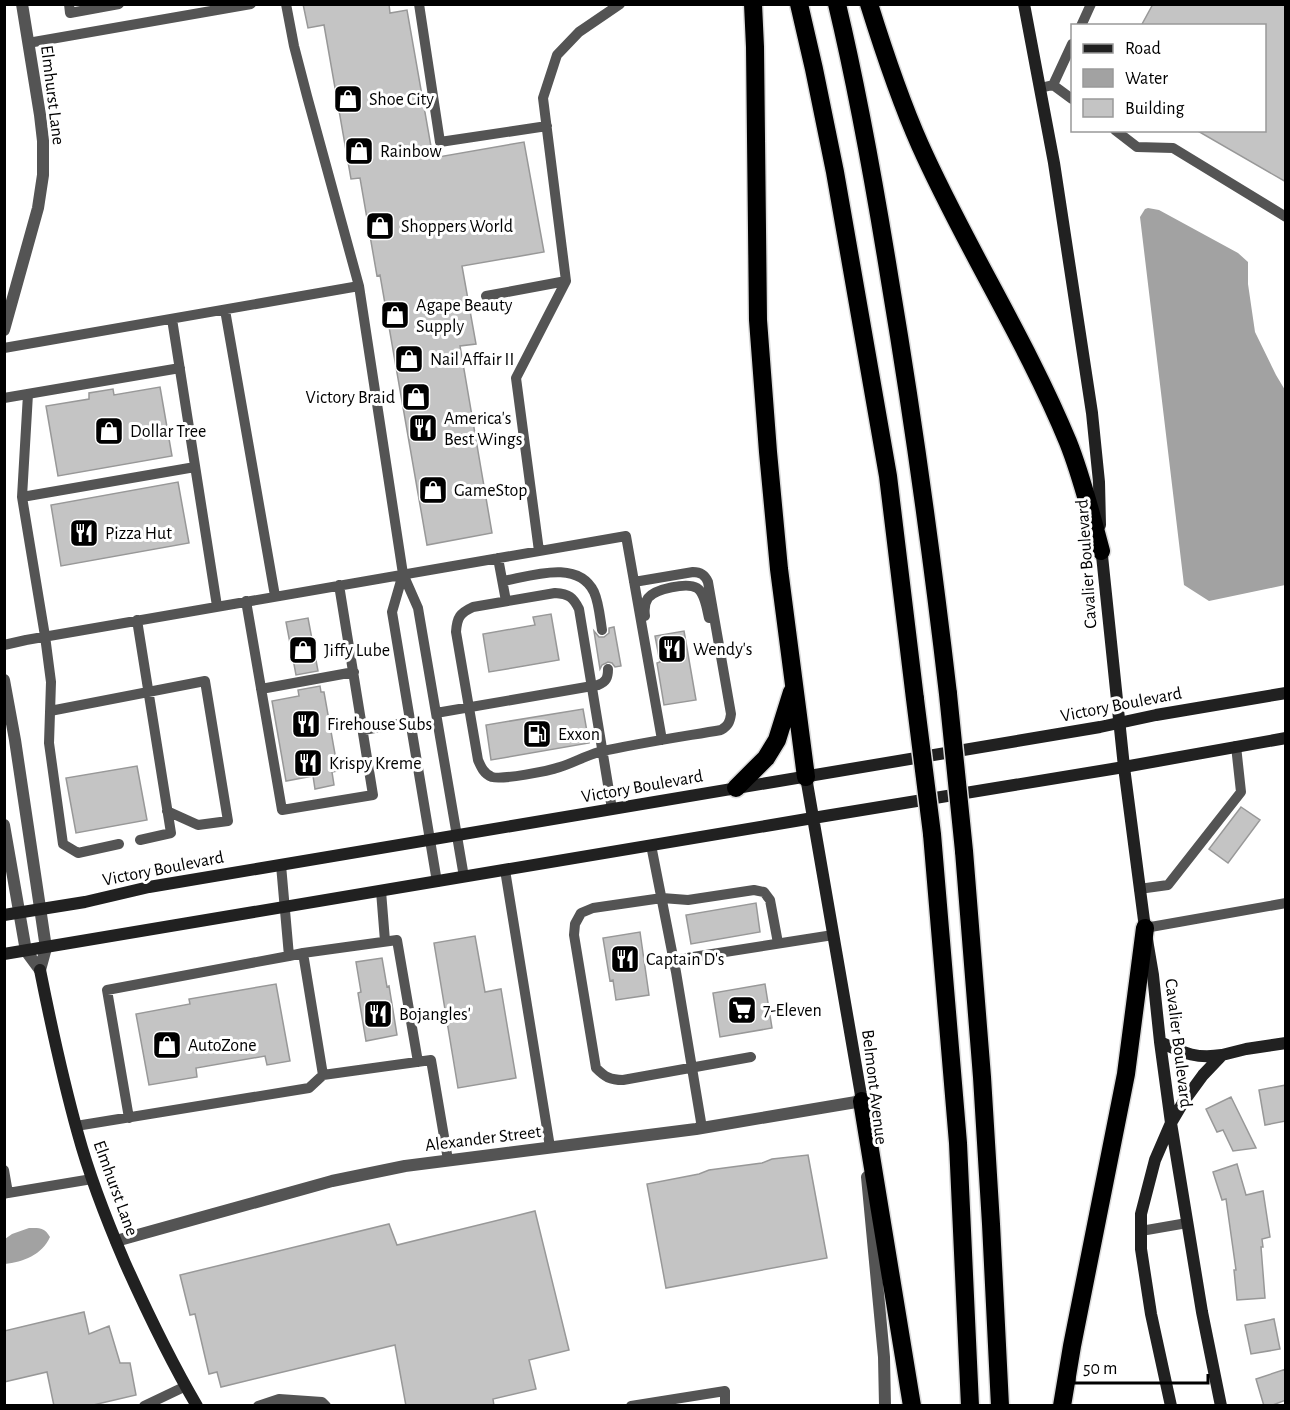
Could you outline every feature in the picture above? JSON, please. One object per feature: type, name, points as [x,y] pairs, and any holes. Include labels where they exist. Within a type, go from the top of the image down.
[{"type":"highway","points":[[753,4],[758,320],[779,569],[806,777]]},
{"type":"highway","points":[[800,4],[835,172],[888,476],[933,834],[958,1143],[970,1406]]},
{"type":"highway","points":[[837,4],[876,199],[911,406],[939,615],[964,851],[982,1077],[992,1224],[1000,1406]]},
{"type":"highway","points":[[869,4],[894,82],[920,145],[964,236],[1044,389],[1068,444],[1087,496],[1101,551]]},
{"type":"highway","points":[[736,788],[766,758],[777,740],[794,684]]},
{"type":"highway","points":[[1062,1406],[1126,1074],[1145,928]]},
{"type":"highway","points":[[862,1101],[912,1406]]},
{"type":"main road","name":"Cavalier Boulevard","points":[[1023,4],[1054,163],[1092,413],[1099,482],[1101,551],[1139,889],[1153,975],[1171,1123],[1202,1312],[1221,1406]]},
{"type":"main road","name":"Victory Boulevard","points":[[4,915],[85,902],[149,887],[806,777],[1286,693]]},
{"type":"main road","points":[[4,954],[1286,738]]},
{"type":"main road","name":"Belmont Avenue","points":[[806,777],[862,1101]]},
{"type":"main road","name":"Elmhurst Lane","points":[[40,970],[55,1047],[92,1179],[143,1303],[197,1406]]},
{"type":"main road","points":[[1160,1042],[1187,1054],[1206,1057],[1286,1043]]},
{"type":"main road","points":[[1171,1123],[1203,1075],[1222,1055]]},
{"type":"main road","name":"Cavalier Boulevard","points":[[1171,1123],[1155,1160],[1142,1214],[1140,1249],[1171,1406]]},
{"type":"street","name":"Elmhurst Lane","points":[[4,330],[7,311],[38,208],[43,175],[40,115],[21,4]]},
{"type":"street","name":"Elmhurst Lane","points":[[4,680],[46,948],[40,970]]},
{"type":"street","name":"Elmhurst Lane","points":[[4,825],[26,951],[40,970]]},
{"type":"street","name":"Alexander Street","points":[[116,1241],[332,1181],[405,1166],[702,1128],[862,1101]]},
{"type":"street","name":"Belmont Avenue","points":[[862,1101],[869,1212],[884,1358],[885,1406]]},
{"type":"lane","points":[[70,9],[119,4]]},
{"type":"lane","points":[[28,43],[251,4]]},
{"type":"lane","points":[[286,4],[294,46],[359,286],[403,574],[418,608],[464,877]]},
{"type":"lane","points":[[419,4],[440,142],[547,126]]},
{"type":"lane","points":[[539,551],[516,378],[566,281],[543,98],[557,55],[579,32],[620,4]]},
{"type":"lane","points":[[1082,24],[1091,4]]},
{"type":"lane","points":[[1053,85],[1071,46]]},
{"type":"lane","points":[[1040,88],[1053,85],[1071,98]]},
{"type":"lane","points":[[1118,132],[1137,147],[1173,148],[1286,217]]},
{"type":"lane","points":[[486,296],[566,281]]},
{"type":"lane","points":[[4,348],[359,286]]},
{"type":"lane","points":[[225,310],[275,596]]},
{"type":"lane","points":[[172,319],[217,606]]},
{"type":"lane","points":[[4,398],[180,368]]},
{"type":"lane","points":[[28,394],[22,497],[51,682],[49,743],[63,844],[78,853],[119,844]]},
{"type":"lane","points":[[22,497],[195,468]]},
{"type":"lane","points":[[4,645],[626,536],[662,740]]},
{"type":"lane","points":[[498,558],[507,601]]},
{"type":"lane","points":[[502,581],[554,572],[577,575],[594,591],[602,630]]},
{"type":"lane","points":[[612,809],[602,752],[579,609],[575,600],[566,594],[555,593],[473,607],[463,612],[457,621],[456,632],[478,760],[482,770],[491,777],[502,778],[559,768],[591,754],[602,752],[662,740],[721,730],[726,727],[731,714],[706,576],[700,572],[693,572],[634,582]]},
{"type":"lane","points":[[403,574],[392,612],[437,882]]},
{"type":"lane","points":[[246,602],[282,810],[373,795],[339,585]]},
{"type":"lane","points":[[655,702],[658,688],[644,607],[649,597],[656,591],[685,585],[696,587],[701,593],[721,653]]},
{"type":"lane","points":[[137,620],[171,833],[140,840]]},
{"type":"lane","points":[[436,713],[592,686],[604,682],[608,677],[608,669]]},
{"type":"lane","points":[[261,689],[354,672]]},
{"type":"lane","points":[[50,711],[205,681],[228,821],[198,825],[167,811]]},
{"type":"lane","points":[[363,730],[410,722]]},
{"type":"lane","points":[[1139,889],[1168,885],[1241,792],[1236,746]]},
{"type":"lane","points":[[651,845],[674,960],[702,1128]]},
{"type":"lane","points":[[281,865],[289,956]]},
{"type":"lane","points":[[505,870],[550,1147]]},
{"type":"lane","points":[[751,1057],[623,1080],[611,1080],[603,1075],[596,1068],[574,935],[575,924],[580,913],[593,908],[662,898],[688,900],[754,890],[764,892],[770,900],[778,943]]},
{"type":"lane","points":[[381,891],[385,941]]},
{"type":"lane","points":[[1145,928],[1286,903]]},
{"type":"lane","points":[[674,960],[833,934]]},
{"type":"lane","points":[[129,1118],[107,990],[303,953],[397,939],[418,1062]]},
{"type":"lane","points":[[303,953],[322,1075]]},
{"type":"lane","points":[[76,1126],[309,1088],[322,1075],[431,1060],[448,1160]]},
{"type":"lane","points":[[4,1170],[6,1194],[92,1179]]},
{"type":"lane","points":[[1141,1231],[1187,1223]]},
{"type":"lane","points":[[144,1406],[186,1386]]},
{"type":"lane","points":[[631,1406],[725,1391],[725,1406]]},
{"type":"lane","points":[[258,1406],[279,1399],[321,1402],[326,1406]]},
{"type":"water","points":[[1148,208],[1159,210],[1238,253],[1248,262],[1248,284],[1255,332],[1285,390],[1285,585],[1209,601],[1184,585],[1140,217]]},
{"type":"water","points":[[29,1228],[46,1231],[50,1237],[47,1243],[31,1256],[5,1264],[5,1239]]},
{"type":"building","points":[[303,4],[389,4],[390,13],[407,10],[433,158],[524,142],[544,252],[462,266],[476,344],[460,346],[492,533],[427,545],[380,275],[377,276],[360,178],[351,179],[324,25],[308,28]]},
{"type":"building","points":[[1153,4],[1286,4],[1286,182],[1199,132],[1266,132],[1266,24],[1142,24]]},
{"type":"building","name":"Dollar Tree","points":[[160,387],[172,456],[58,476],[46,406],[89,399],[89,393],[113,389],[114,395]]},
{"type":"building","points":[[178,482],[189,543],[61,566],[51,505]]},
{"type":"building","points":[[551,614],[559,660],[489,672],[483,634],[535,625],[533,617]]},
{"type":"building","name":"Jiffy Lube","points":[[308,618],[318,671],[296,675],[286,622]]},
{"type":"building","points":[[614,627],[621,666],[615,667],[608,662],[600,669],[594,631],[599,637],[604,637],[609,633],[609,628]]},
{"type":"building","name":"Wendy's","points":[[684,631],[696,700],[664,705],[655,636]]},
{"type":"building","points":[[320,686],[321,692],[324,692],[338,771],[332,772],[334,785],[315,789],[313,776],[286,781],[272,701],[299,696],[298,690]]},
{"type":"building","name":"Exxon","points":[[583,709],[589,743],[491,760],[486,725]]},
{"type":"building","points":[[137,766],[147,820],[76,833],[66,778]]},
{"type":"building","points":[[1241,807],[1260,820],[1228,863],[1209,849]]},
{"type":"building","points":[[756,903],[760,932],[691,944],[686,915]]},
{"type":"building","name":"Captain D's","points":[[640,932],[649,995],[616,1000],[613,980],[610,981],[603,938]]},
{"type":"building","points":[[475,936],[485,992],[501,989],[516,1078],[458,1088],[434,943]]},
{"type":"building","name":"Bojangles'","points":[[382,958],[397,1035],[366,1041],[358,993],[361,992],[356,962]]},
{"type":"building","points":[[276,984],[290,1061],[267,1065],[265,1056],[196,1068],[197,1077],[149,1085],[136,1014],[190,1004],[189,999]]},
{"type":"building","name":"7-Eleven","points":[[765,984],[772,1028],[720,1037],[713,993]]},
{"type":"building","points":[[1286,1085],[1286,1121],[1265,1125],[1259,1090]]},
{"type":"building","points":[[1231,1097],[1256,1148],[1233,1151],[1223,1130],[1217,1132],[1206,1109]]},
{"type":"building","points":[[808,1155],[827,1258],[666,1288],[647,1184],[709,1170]]},
{"type":"building","points":[[1237,1164],[1246,1195],[1263,1191],[1270,1237],[1262,1239],[1263,1247],[1261,1247],[1265,1298],[1237,1300],[1234,1270],[1236,1270],[1226,1199],[1222,1200],[1213,1172]]},
{"type":"building","points":[[535,1211],[569,1350],[529,1360],[536,1389],[493,1399],[494,1406],[406,1406],[395,1345],[221,1387],[217,1372],[209,1374],[195,1314],[190,1315],[180,1275],[389,1224],[397,1245]]},
{"type":"building","points":[[84,1312],[89,1334],[109,1326],[120,1363],[130,1363],[136,1395],[89,1406],[54,1406],[47,1372],[4,1382],[4,1331]]},
{"type":"building","points":[[1274,1319],[1280,1349],[1251,1354],[1245,1325]]},
{"type":"building","points":[[1286,1369],[1286,1400],[1264,1406],[1256,1379]]},
{"type":"place","name":"Shoe City","points":[[348,99]]},
{"type":"place","name":"Rainbow","points":[[359,151]]},
{"type":"place","name":"Shoppers World","points":[[380,226]]},
{"type":"place","name":"Agape Beauty Supply","points":[[395,315]]},
{"type":"place","name":"Nail Affair II","points":[[409,359]]},
{"type":"place","name":"Victory Braid","points":[[416,397]]},
{"type":"place","name":"America's Best Wings","points":[[423,428]]},
{"type":"place","name":"Dollar Tree","points":[[109,431]]},
{"type":"place","name":"GameStop","points":[[433,490]]},
{"type":"place","name":"Pizza Hut","points":[[84,533]]},
{"type":"place","name":"Wendy's","points":[[672,649]]},
{"type":"place","name":"Jiffy Lube","points":[[303,650]]},
{"type":"place","name":"Firehouse Subs","points":[[306,724]]},
{"type":"place","name":"Exxon","points":[[537,734]]},
{"type":"place","name":"Krispy Kreme","points":[[308,763]]},
{"type":"place","name":"Captain D's","points":[[625,959]]},
{"type":"place","name":"7-Eleven","points":[[742,1010]]},
{"type":"place","name":"Bojangles'","points":[[378,1014]]},
{"type":"place","name":"AutoZone","points":[[167,1045]]}]
